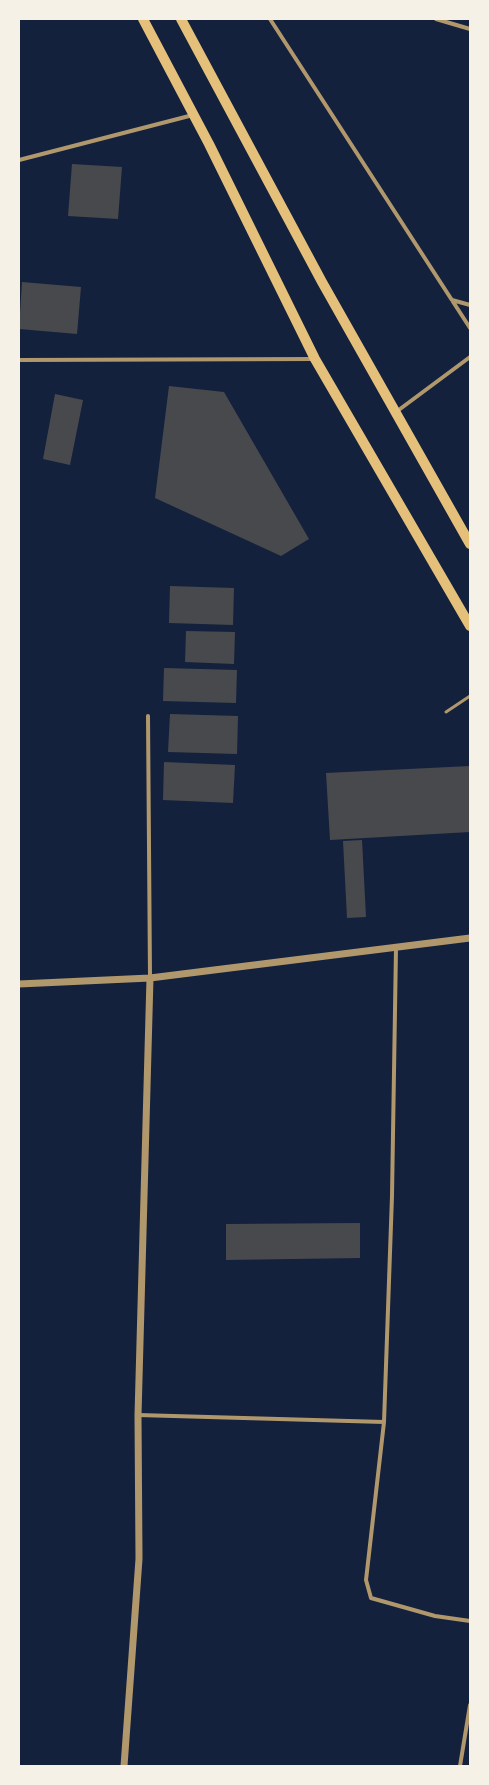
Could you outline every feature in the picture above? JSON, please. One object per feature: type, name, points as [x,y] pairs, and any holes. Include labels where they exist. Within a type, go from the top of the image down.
[{"type":"main road","points":[[143,19],[194,114],[315,359],[470,626]]},
{"type":"main road","points":[[181,19],[322,282],[470,544]]},
{"type":"street","points":[[270,19],[470,328]]},
{"type":"street","points":[[436,19],[470,29]]},
{"type":"street","points":[[19,160],[194,114]]},
{"type":"street","points":[[452,300],[470,305]]},
{"type":"street","points":[[396,412],[470,357]]},
{"type":"street","points":[[19,360],[315,359]]},
{"type":"street","points":[[124,1766],[139,1560],[138,1415],[150,978],[148,716]]},
{"type":"street","points":[[19,984],[150,978],[470,938]]},
{"type":"street","points":[[396,948],[392,1196],[384,1422],[366,1580],[371,1598],[435,1616],[470,1621]]},
{"type":"street","points":[[138,1415],[384,1422]]},
{"type":"street","points":[[460,1766],[470,1705]]},
{"type":"lane","points":[[446,712],[470,696]]},
{"type":"building","points":[[72,164],[122,167],[118,219],[68,216]]},
{"type":"building","points":[[22,282],[81,287],[77,334],[19,329]]},
{"type":"building","points":[[169,386],[224,392],[309,539],[281,556],[155,498]]},
{"type":"building","points":[[55,394],[83,400],[70,465],[43,459]]},
{"type":"building","points":[[170,586],[234,588],[233,625],[169,623]]},
{"type":"building","points":[[186,631],[235,632],[234,664],[185,662]]},
{"type":"building","points":[[164,668],[237,670],[236,703],[163,701]]},
{"type":"building","points":[[170,714],[238,716],[237,754],[168,752]]},
{"type":"building","points":[[164,762],[235,765],[233,803],[163,800]]},
{"type":"building","points":[[470,766],[470,832],[330,840],[326,773]]},
{"type":"building","points":[[362,840],[366,917],[347,918],[343,841]]},
{"type":"building","points":[[360,1223],[360,1258],[226,1260],[226,1224]]}]
